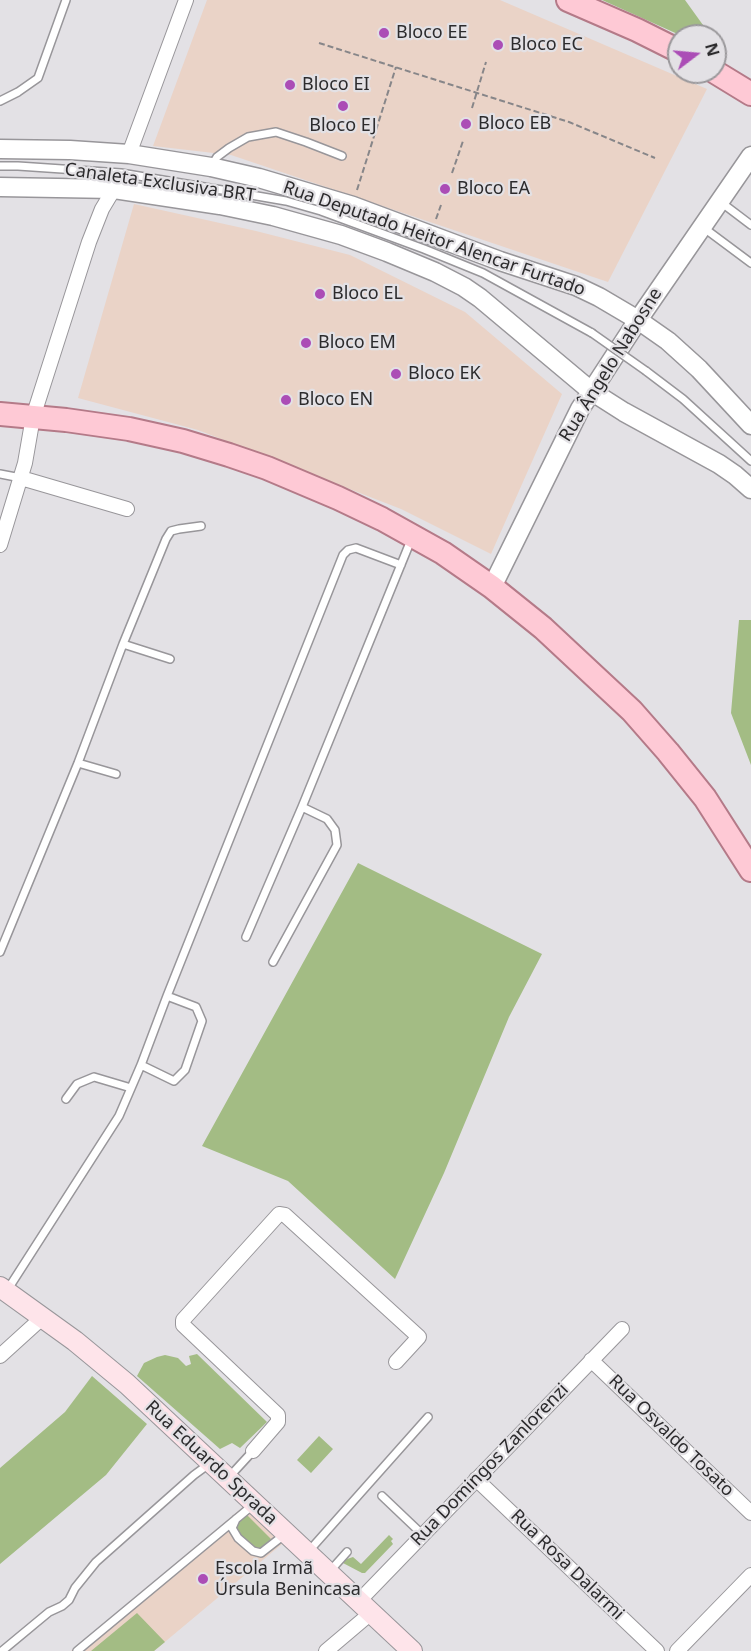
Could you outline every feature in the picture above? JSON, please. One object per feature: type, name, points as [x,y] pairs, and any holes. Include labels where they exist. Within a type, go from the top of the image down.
[{"type":"main road","points":[[568,0],[667,45]]},
{"type":"main road","points":[[727,79],[751,94]]},
{"type":"main road","points":[[0,414],[93,423],[147,432],[229,455],[302,482],[382,519],[443,553],[492,587],[543,628],[632,711],[705,798],[751,870]]},
{"type":"main road","name":"Rua Eduardo Sprada","points":[[4,1289],[119,1377],[412,1651]]},
{"type":"street","points":[[129,154],[186,0]]},
{"type":"street","name":"Rua Deputado Heitor Alencar Furtado","points":[[0,149],[50,149],[129,154],[211,167],[259,178],[353,206],[500,261],[576,286],[600,297],[638,320],[683,354],[751,425]]},
{"type":"street","name":"Rua Ângelo Nabosne","points":[[492,587],[564,439],[591,391],[751,156]]},
{"type":"street","name":"Rua Deputado Heitor Alencar Furtado","points":[[0,187],[114,189],[220,205],[273,216],[341,235],[387,252],[464,287],[591,391],[624,412],[719,464],[751,489]]},
{"type":"street","points":[[0,545],[21,478],[33,417],[89,242],[102,209],[114,189]]},
{"type":"street","points":[[21,478],[127,509]]},
{"type":"street","points":[[253,1451],[278,1422],[278,1415],[183,1325],[183,1320],[279,1214],[285,1215],[419,1337],[396,1362]]},
{"type":"street","points":[[0,1356],[43,1317]]},
{"type":"street","name":"Rua Domingos Zanlorenzi","points":[[326,1651],[365,1607],[423,1534],[622,1329]]},
{"type":"street","name":"Rua Osvaldo Tosato","points":[[591,1360],[751,1513]]},
{"type":"street","name":"Rua Rosa Dalarmi","points":[[476,1479],[657,1651]]},
{"type":"street","points":[[677,1651],[751,1575]]},
{"type":"lane","points":[[0,101],[38,78],[66,0]]},
{"type":"lane","points":[[211,167],[217,157],[228,148],[248,137],[276,132],[342,156]]},
{"type":"lane","name":"Canaleta Exclusiva BRT","points":[[0,166],[18,165],[121,173],[286,201],[321,211],[424,249],[483,273],[592,333],[683,399],[751,461]]},
{"type":"lane","points":[[720,201],[751,225]]},
{"type":"lane","points":[[702,227],[751,263]]},
{"type":"lane","points":[[0,474],[21,478]]},
{"type":"lane","points":[[0,952],[78,763],[166,539],[171,531],[201,526]]},
{"type":"lane","points":[[246,937],[302,807],[413,535]]},
{"type":"lane","points":[[4,1289],[119,1116],[343,555],[348,550],[356,548],[401,565]]},
{"type":"lane","points":[[123,644],[170,659]]},
{"type":"lane","points":[[78,763],[116,774]]},
{"type":"lane","points":[[273,962],[337,845],[335,830],[327,819],[302,807]]},
{"type":"lane","points":[[141,1065],[174,1081],[185,1070],[202,1022],[196,1007],[167,996]]},
{"type":"lane","points":[[66,1098],[77,1084],[94,1077],[131,1088]]},
{"type":"lane","points":[[308,1553],[428,1417]]},
{"type":"lane","points":[[228,1478],[253,1451]]},
{"type":"lane","points":[[2,1651],[49,1612],[69,1600],[75,1588],[96,1562],[194,1474],[211,1462]]},
{"type":"lane","points":[[382,1496],[423,1534]]},
{"type":"lane","points":[[76,1651],[255,1503]]},
{"type":"lane","points":[[237,1517],[232,1528],[238,1538],[253,1551],[261,1553],[286,1533]]},
{"type":"lane","points":[[329,1573],[347,1552]]},
{"type":"path","points":[[319,43],[569,122],[656,158]]},
{"type":"path","points":[[472,108],[486,62]]},
{"type":"path","points":[[355,197],[396,67]]},
{"type":"path","points":[[452,173],[463,141]]},
{"type":"path","points":[[434,224],[441,205]]},
{"type":"shaded area","points":[[207,0],[500,0],[667,72],[667,84],[695,84],[707,89],[608,282],[231,155],[153,146]]},
{"type":"shaded area","points":[[134,204],[350,255],[465,312],[562,394],[491,554],[401,509],[198,430],[78,398]]},
{"type":"shaded area","points":[[243,1507],[282,1544],[154,1651],[71,1651]]},
{"type":"green space","points":[[602,0],[685,0],[702,24],[667,24],[667,29]]},
{"type":"green space","points":[[739,620],[751,620],[751,765],[731,713]]},
{"type":"green space","points":[[358,863],[542,954],[509,1017],[444,1173],[395,1279],[288,1181],[202,1146]]},
{"type":"green space","points":[[197,1354],[267,1422],[240,1448],[232,1443],[220,1449],[137,1376],[144,1363],[157,1357],[165,1355],[178,1358],[186,1366],[191,1364],[189,1356]]},
{"type":"green space","points":[[92,1376],[147,1424],[106,1475],[0,1564],[0,1468],[65,1412]]},
{"type":"green space","points":[[319,1436],[333,1449],[311,1473],[297,1460]]},
{"type":"green space","points":[[247,1515],[271,1539],[260,1549],[254,1548],[237,1532],[238,1523]]},
{"type":"green space","points":[[389,1535],[393,1539],[391,1541],[393,1544],[365,1573],[343,1563],[344,1560],[353,1557],[361,1564]]},
{"type":"green space","points":[[137,1613],[165,1642],[154,1651],[91,1651]]},
{"type":"place","name":"Bloco EE","points":[[384,33]]},
{"type":"place","name":"Bloco EC","points":[[498,45]]},
{"type":"place","name":"Bloco EI","points":[[290,85]]},
{"type":"place","name":"Bloco EJ","points":[[343,106]]},
{"type":"place","name":"Bloco EB","points":[[466,124]]},
{"type":"place","name":"Bloco EA","points":[[445,189]]},
{"type":"place","name":"Bloco EL","points":[[320,294]]},
{"type":"place","name":"Bloco EM","points":[[306,343]]},
{"type":"place","name":"Bloco EK","points":[[396,374]]},
{"type":"place","name":"Bloco EN","points":[[286,400]]},
{"type":"place","name":"Escola Irmã Úrsula Benincasa","points":[[203,1579]]}]
